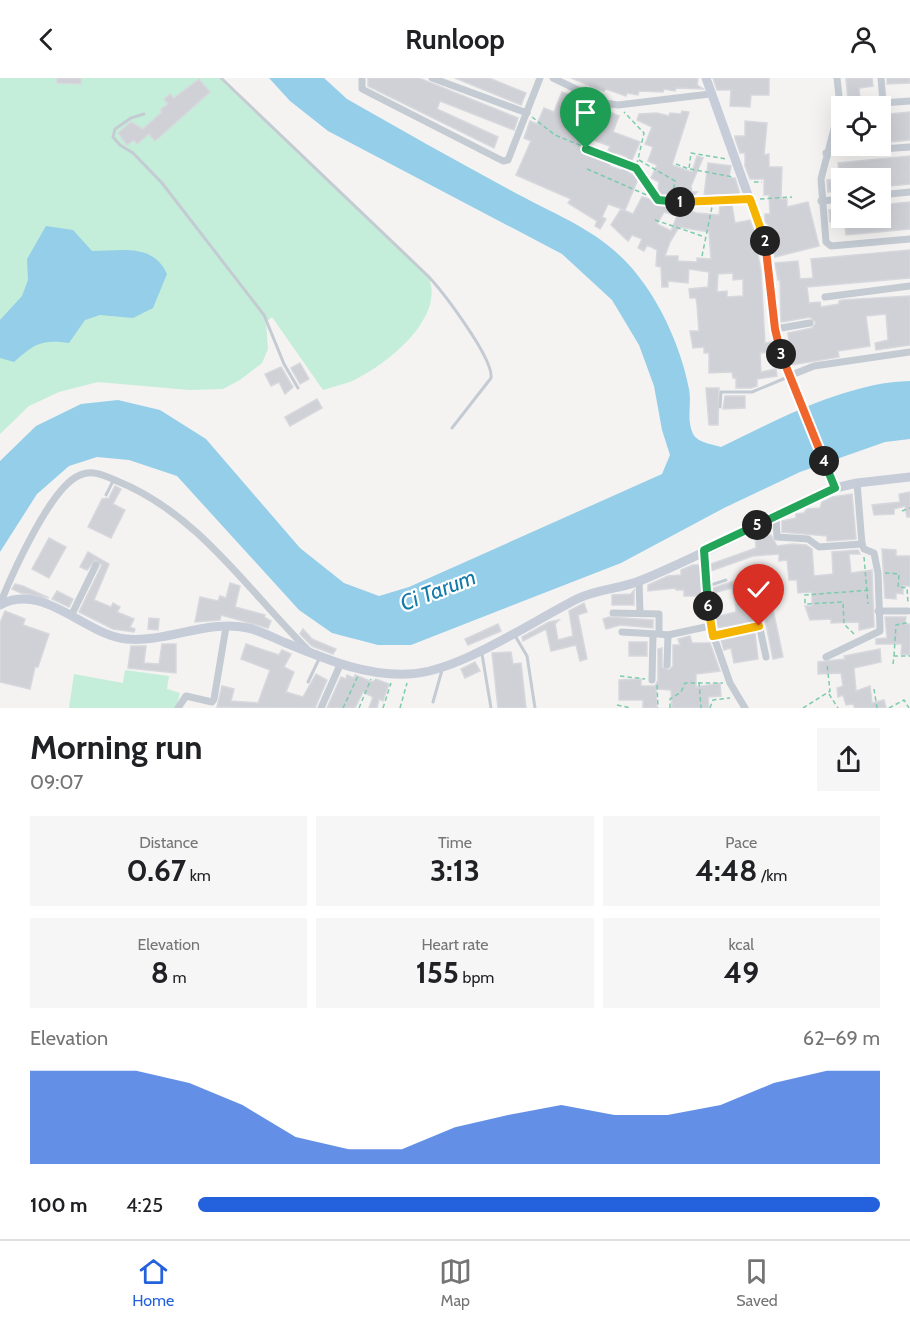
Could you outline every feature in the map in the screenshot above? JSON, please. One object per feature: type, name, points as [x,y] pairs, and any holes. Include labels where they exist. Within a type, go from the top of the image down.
[{"type":"street","points":[[362,78],[362,89],[503,161],[508,160],[541,78],[547,81],[553,79],[605,103],[618,105],[710,94]]},
{"type":"street","points":[[432,78],[527,113]]},
{"type":"street","points":[[706,78],[767,248],[775,329],[789,376],[835,488]]},
{"type":"street","points":[[837,78],[839,96]]},
{"type":"street","points":[[881,78],[882,96]]},
{"type":"street","points":[[891,102],[910,101]]},
{"type":"street","points":[[831,136],[821,178],[826,242],[831,246],[910,239]]},
{"type":"street","points":[[826,153],[910,147]]},
{"type":"street","points":[[891,194],[910,192]]},
{"type":"street","points":[[713,200],[750,199]]},
{"type":"street","points":[[821,201],[831,200]]},
{"type":"street","points":[[825,297],[910,286]]},
{"type":"street","points":[[775,329],[810,323]]},
{"type":"street","points":[[789,376],[814,366],[910,352]]},
{"type":"street","points":[[0,604],[21,555],[66,485],[77,476],[97,472],[163,504],[190,526],[316,656]]},
{"type":"street","points":[[0,604],[19,598],[35,601],[72,616],[110,636],[127,639],[226,627],[248,628],[316,656],[361,670],[409,674],[442,669],[577,599],[639,581],[835,488],[910,477]]},
{"type":"street","points":[[857,483],[863,547]]},
{"type":"street","points":[[776,516],[777,537],[808,539],[819,547],[863,547],[874,553],[878,573],[880,631],[858,639],[826,657]]},
{"type":"street","points":[[704,550],[710,626],[730,683],[745,708]]},
{"type":"street","points":[[72,616],[96,565]]},
{"type":"street","points":[[639,581],[640,613]]},
{"type":"street","points":[[754,590],[766,657]]},
{"type":"street","points":[[878,611],[908,611]]},
{"type":"street","points":[[613,613],[659,614],[652,680]]},
{"type":"street","points":[[622,632],[668,635],[710,626]]},
{"type":"street","points":[[713,636],[759,626]]},
{"type":"street","points":[[178,708],[186,696],[212,702],[214,699],[226,627]]},
{"type":"street","points":[[667,665],[668,635]]},
{"type":"street","points":[[321,708],[340,664]]},
{"type":"lane","points":[[221,78],[439,287],[490,363],[491,378],[452,428]]},
{"type":"lane","points":[[144,114],[131,118],[115,129],[113,137],[120,145],[133,153],[162,183],[264,315],[284,364],[298,388]]},
{"type":"lane","points":[[720,408],[721,392],[752,392],[778,384],[789,376]]},
{"type":"lane","points":[[106,495],[114,479]]},
{"type":"lane","points":[[708,586],[726,580]]},
{"type":"lane","points":[[513,633],[527,656],[535,708]]},
{"type":"lane","points":[[481,649],[490,708]]},
{"type":"lane","points":[[308,682],[316,656]]},
{"type":"lane","points":[[433,702],[442,669]]},
{"type":"path","points":[[618,105],[644,133],[636,168]]},
{"type":"path","points":[[527,113],[555,135],[636,168],[658,200]]},
{"type":"path","points":[[689,169],[691,153],[737,161]]},
{"type":"path","points":[[638,159],[675,181],[671,203]]},
{"type":"path","points":[[676,164],[689,169],[742,178]]},
{"type":"path","points":[[587,169],[658,200],[671,203],[713,200],[702,256]]},
{"type":"path","points":[[750,199],[792,197]]},
{"type":"path","points":[[655,220],[706,237]]},
{"type":"path","points":[[902,511],[910,508]]},
{"type":"path","points":[[863,547],[868,604]]},
{"type":"path","points":[[878,573],[898,574],[897,587],[907,588],[907,622],[896,625],[893,664]]},
{"type":"path","points":[[858,639],[844,624],[843,602],[805,604],[806,595],[878,590]]},
{"type":"path","points":[[894,656],[910,656]]},
{"type":"path","points":[[826,657],[829,694],[838,708]]},
{"type":"path","points":[[343,708],[361,670]]},
{"type":"path","points":[[359,708],[374,672]]},
{"type":"path","points":[[383,708],[395,674]]},
{"type":"path","points":[[400,708],[409,674]]},
{"type":"path","points":[[670,708],[670,699],[681,692],[685,683],[699,681],[730,683]]},
{"type":"path","points":[[699,681],[701,708]]},
{"type":"path","points":[[874,689],[877,708]]},
{"type":"path","points":[[803,708],[829,694]]},
{"type":"path","points":[[710,708],[713,700],[738,697]]},
{"type":"path","points":[[889,708],[904,700],[909,708]]},
{"type":"path","points":[[617,705],[631,708]]},
{"type":"green space","points":[[0,78],[219,78],[429,278],[432,294],[428,310],[420,325],[394,354],[379,365],[350,382],[323,390],[272,317],[266,322],[268,349],[262,363],[240,380],[223,389],[189,390],[98,382],[59,392],[29,406],[0,434]]},
{"type":"green space","points":[[125,670],[169,676],[167,689],[180,693],[176,708],[69,708],[74,674],[123,683]]},
{"type":"water","name":"Ci Tarum","points":[[269,78],[324,78],[347,99],[489,179],[584,229],[616,252],[645,285],[672,335],[689,389],[691,428],[698,439],[721,447],[837,395],[886,383],[910,381],[910,439],[885,442],[800,472],[724,508],[621,563],[411,645],[378,645],[332,633],[299,610],[177,476],[129,460],[97,457],[69,466],[37,494],[0,552],[0,461],[36,426],[81,404],[118,400],[160,410],[206,439],[300,548],[344,583],[379,596],[409,587],[662,474],[670,455],[662,430],[654,386],[639,345],[612,300],[562,254],[328,131],[290,101]]},
{"type":"water","points":[[46,226],[73,230],[92,251],[125,250],[145,253],[154,257],[167,274],[153,308],[133,318],[100,315],[85,320],[69,343],[38,344],[14,362],[0,358],[0,320],[22,296],[28,280],[27,259]]},
{"type":"building","points":[[57,78],[81,78],[81,84],[57,83]]},
{"type":"building","points":[[368,78],[419,78],[518,118],[514,130],[440,101],[437,109],[498,137],[494,148],[368,86]]},
{"type":"building","points":[[455,78],[489,78],[526,93],[521,105]]},
{"type":"building","points":[[571,78],[692,78],[698,79],[697,85],[703,89],[676,88],[675,91],[664,89],[663,92],[639,91],[638,95],[627,93],[626,96],[606,89],[604,91]]},
{"type":"building","points":[[713,78],[769,78],[769,95],[751,95],[750,107],[730,106],[731,90],[717,90]]},
{"type":"building","points":[[846,78],[872,78],[873,86],[859,88],[860,96],[848,96]]},
{"type":"building","points":[[887,78],[910,78],[910,83],[887,84]]},
{"type":"building","points":[[199,79],[210,92],[155,141],[149,134],[137,144],[134,140],[127,145],[118,133],[131,122],[143,129],[168,104],[164,99],[170,94],[174,98]]},
{"type":"building","points":[[562,92],[619,116],[613,132],[640,142],[628,169],[629,173],[639,177],[625,210],[608,204],[602,217],[606,219],[600,229],[595,226],[597,221],[568,203],[571,199],[516,175],[531,141],[524,138],[530,121],[537,124],[544,108],[554,112]],"holes":[[[587,138],[610,146],[605,158],[582,150]],[[616,153],[627,157],[621,170],[610,166]]]},
{"type":"building","points":[[682,111],[689,112],[672,165],[692,172],[697,156],[703,158],[691,186],[692,192],[697,192],[680,208],[697,213],[719,215],[720,205],[732,205],[735,223],[750,220],[753,228],[761,271],[765,343],[771,342],[772,352],[760,353],[761,372],[776,369],[777,376],[757,379],[757,386],[751,388],[736,388],[736,378],[733,378],[732,372],[709,373],[709,353],[704,353],[704,347],[693,348],[690,331],[699,331],[696,298],[690,298],[689,289],[708,287],[709,272],[689,269],[688,283],[668,281],[668,287],[662,287],[661,267],[656,266],[657,250],[647,245],[644,251],[638,248],[642,239],[632,235],[628,241],[611,225],[621,209],[633,214],[642,197],[656,201],[659,182],[651,178],[657,165],[648,161],[653,147],[645,144],[652,127],[637,120],[639,114],[657,113],[669,116],[670,113],[681,114]],"holes":[[[664,212],[677,216],[671,231],[657,224]],[[679,227],[709,232],[711,259],[697,258],[697,262],[678,261],[678,256],[665,256]],[[733,273],[733,280],[743,279],[743,296],[727,297],[727,291],[717,292],[718,274]]]},
{"type":"building","points":[[910,112],[910,140],[891,142],[891,114]]},
{"type":"building","points":[[745,121],[767,123],[764,155],[769,154],[769,167],[782,167],[781,199],[787,199],[787,207],[808,202],[819,246],[775,257],[769,225],[765,222],[765,214],[770,214],[769,195],[764,195],[764,179],[750,179],[745,166],[745,153],[740,153],[735,138],[735,136],[745,136]]},
{"type":"building","points":[[910,156],[910,184],[891,186],[891,168],[839,168],[838,163]]},
{"type":"building","points":[[708,163],[731,166],[729,178],[735,178],[740,194],[704,196]]},
{"type":"building","points":[[827,180],[831,180],[831,192],[828,192]]},
{"type":"building","points":[[910,202],[910,229],[846,235],[845,228],[891,228],[891,204]]},
{"type":"building","points":[[910,250],[910,278],[807,287],[809,303],[820,302],[821,307],[839,304],[842,300],[910,296],[910,345],[876,350],[875,343],[888,340],[886,314],[866,316],[870,346],[838,351],[839,357],[792,365],[787,350],[790,350],[788,333],[812,328],[816,323],[810,317],[781,322],[780,280],[778,280],[775,263],[798,261],[800,279],[813,278],[811,259]]},
{"type":"building","points":[[300,363],[309,379],[300,384],[291,368]]},
{"type":"building","points":[[281,367],[293,387],[285,394],[279,382],[271,386],[265,374]]},
{"type":"building","points":[[706,388],[719,388],[718,425],[709,425]]},
{"type":"building","points":[[725,396],[745,396],[745,408],[723,409]]},
{"type":"building","points":[[317,399],[322,408],[290,426],[285,417]]},
{"type":"building","points":[[115,486],[121,489],[113,504],[125,510],[111,538],[88,527],[102,499],[109,498]]},
{"type":"building","points":[[910,492],[910,517],[907,517],[905,506],[894,509],[894,514],[874,515],[872,505],[900,502],[899,494]]},
{"type":"building","points":[[852,494],[856,539],[827,541],[827,536],[782,532],[782,521],[796,518],[796,514],[804,513],[807,509],[820,508],[822,502],[832,497]]},
{"type":"building","points":[[760,532],[762,536],[771,535],[777,546],[806,545],[812,549],[814,576],[833,574],[832,552],[858,550],[860,554],[849,554],[851,573],[872,570],[874,627],[859,630],[859,622],[831,623],[831,619],[810,620],[805,606],[812,606],[812,592],[798,593],[797,580],[789,580],[787,560],[779,561],[779,554],[753,556],[711,571],[711,564],[756,548],[755,535]]},
{"type":"building","points":[[49,538],[66,547],[49,578],[32,569]]},
{"type":"building","points":[[882,549],[896,550],[896,556],[910,556],[910,586],[903,586],[903,594],[896,593],[896,599],[885,598]]},
{"type":"building","points":[[88,552],[109,564],[94,600],[111,607],[113,603],[120,607],[117,612],[134,619],[130,627],[135,629],[134,632],[113,629],[79,612],[102,565],[95,560],[87,570],[80,567]]},
{"type":"building","points":[[700,565],[702,596],[684,596],[684,590],[676,590],[676,588],[648,591],[648,585],[668,576],[681,575],[681,570]]},
{"type":"building","points":[[759,573],[771,600],[783,657],[773,659],[759,589],[756,585],[751,585],[748,590],[753,622],[717,628],[715,617],[736,612],[736,607],[732,588],[713,593],[713,588]]},
{"type":"building","points":[[230,583],[240,586],[235,607],[265,615],[264,617],[271,621],[268,628],[221,615],[220,620],[195,622],[200,597],[218,601],[220,596],[226,598]]},
{"type":"building","points":[[15,584],[49,598],[21,593],[12,589]]},
{"type":"building","points":[[634,590],[634,605],[612,605],[612,595],[631,594]]},
{"type":"building","points":[[57,591],[73,599],[69,607],[52,599]]},
{"type":"building","points":[[584,603],[587,612],[578,615],[587,659],[580,661],[576,645],[551,651],[546,629],[523,641],[522,637],[549,622],[559,620],[555,624],[558,640],[573,636],[569,611]]},
{"type":"building","points":[[5,611],[25,619],[23,625],[49,634],[38,667],[35,667],[30,689],[0,682],[0,623]]},
{"type":"building","points":[[609,617],[653,620],[653,628],[620,625],[606,629],[603,619]]},
{"type":"building","points":[[885,617],[906,617],[905,624],[910,624],[910,655],[901,654],[902,644],[876,644],[876,639],[887,638]]},
{"type":"building","points":[[149,618],[159,619],[158,630],[148,629]]},
{"type":"building","points":[[498,624],[501,631],[468,645],[465,639]]},
{"type":"building","points":[[303,629],[312,639],[336,649],[333,654],[312,646],[300,634]]},
{"type":"building","points":[[755,633],[758,659],[734,663],[731,648],[724,650],[721,640]]},
{"type":"building","points":[[690,636],[692,643],[710,643],[720,671],[696,674],[696,687],[720,683],[721,696],[708,697],[709,708],[672,708],[671,690],[656,689],[657,708],[643,708],[643,700],[619,700],[619,680],[641,679],[641,686],[655,686],[658,680],[658,649],[662,648],[662,667],[669,670],[673,666],[673,645],[680,645],[678,639]]},
{"type":"building","points":[[629,642],[647,642],[647,656],[629,656]]},
{"type":"building","points":[[162,644],[176,644],[176,673],[128,668],[131,646],[146,646],[144,663],[159,664]]},
{"type":"building","points":[[246,644],[279,655],[282,650],[291,654],[284,667],[294,672],[286,692],[303,697],[316,674],[327,680],[315,708],[217,707],[222,686],[234,689],[231,701],[258,703],[270,670],[241,659]]},
{"type":"building","points":[[880,649],[881,662],[854,668],[856,691],[870,686],[872,703],[884,700],[886,708],[855,708],[853,704],[846,705],[843,695],[838,697],[837,688],[843,686],[841,673],[818,674],[818,662],[845,659],[844,656]]},
{"type":"building","points":[[511,652],[513,664],[521,663],[526,708],[498,708],[492,653]]},
{"type":"building","points":[[475,662],[480,671],[465,678],[461,669]]},
{"type":"building","points":[[347,675],[354,678],[355,675],[372,682],[376,679],[389,684],[383,701],[379,699],[377,708],[369,708],[373,697],[363,692],[355,708],[327,708],[341,677],[346,679]]},
{"type":"route","points":[[586,149],[636,168],[658,200],[671,203],[750,199],[767,248],[775,329],[784,364],[835,488],[704,550],[708,586],[708,616],[713,636],[759,626]]}]
